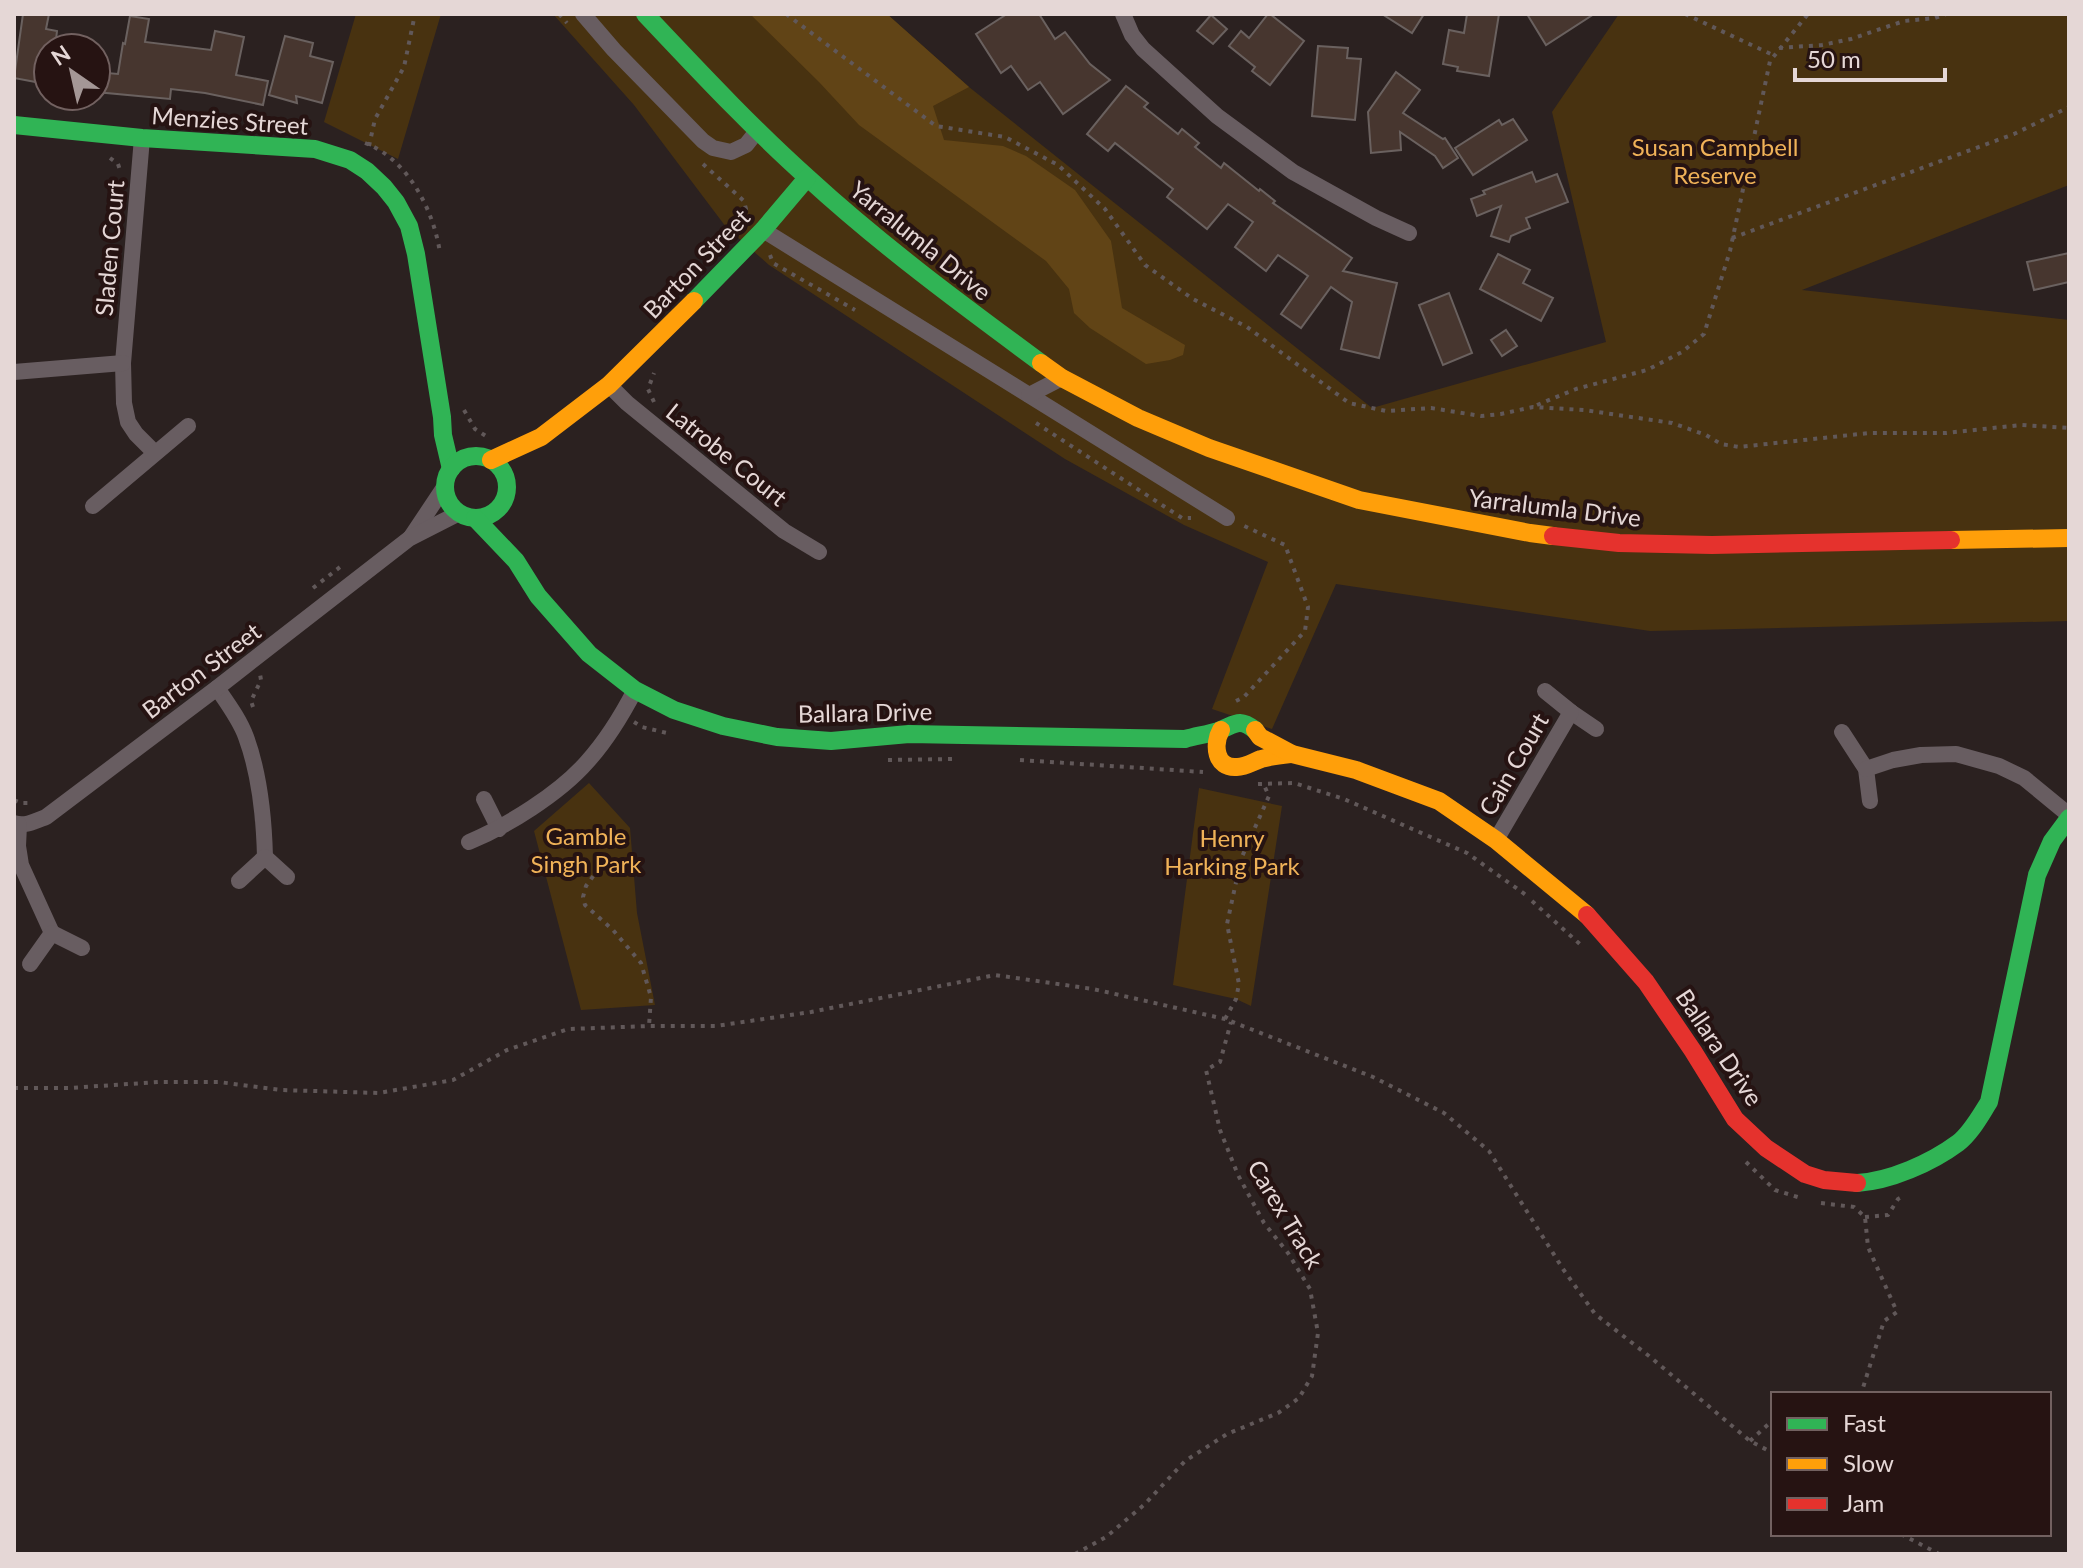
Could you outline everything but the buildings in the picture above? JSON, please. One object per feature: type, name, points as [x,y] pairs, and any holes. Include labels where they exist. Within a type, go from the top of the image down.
[{"type":"street","points":[[583,14],[614,50],[713,148],[731,152],[746,145],[758,130]]},
{"type":"street","name":"Yarralumla Drive","points":[[645,14],[807,178],[922,275],[1062,378],[1138,418],[1209,448],[1359,500],[1530,533],[1619,543],[1712,545],[2069,538]]},
{"type":"street","points":[[1123,14],[1132,35],[1143,49],[1217,116],[1293,172],[1409,233]]},
{"type":"street","name":"Menzies Street","points":[[14,125],[142,138],[315,149],[350,160],[367,171],[396,202],[409,226],[442,417],[448,477]]},
{"type":"street","name":"Sladen Court","points":[[142,138],[123,363],[124,403],[128,422],[155,453]]},
{"type":"street","name":"Barton Street","points":[[506,485],[541,437],[609,385],[707,289],[807,178]]},
{"type":"street","points":[[763,230],[1227,518]]},
{"type":"street","points":[[14,372],[123,363]]},
{"type":"street","points":[[1029,395],[1062,378]]},
{"type":"street","name":"Latrobe Court","points":[[609,385],[784,531],[819,552]]},
{"type":"street","points":[[442,417],[484,458],[499,466],[506,485],[505,518],[494,512],[485,517],[467,516],[451,506],[446,497],[448,477],[458,462],[468,457],[484,458]]},
{"type":"street","points":[[93,506],[188,426]]},
{"type":"street","name":"Barton Street","points":[[484,458],[541,437]]},
{"type":"street","name":"Barton Street","points":[[410,538],[448,477]]},
{"type":"street","name":"Barton Street","points":[[16,824],[46,817],[410,538],[467,516]]},
{"type":"street","name":"Ballara Drive","points":[[467,516],[516,561],[538,596],[589,654],[635,690],[674,710],[723,726],[777,737],[831,741],[909,734],[1185,739],[1239,722],[1251,726],[1260,737],[1292,754],[1356,770],[1439,801],[1496,840],[1585,913],[1646,982],[1735,1119],[1766,1148],[1805,1174],[1824,1180],[1860,1183],[1912,1169],[1959,1142],[1976,1123],[1989,1102],[2037,875],[2052,841],[2069,816]]},
{"type":"street","name":"Ballara Drive","points":[[505,518],[516,561]]},
{"type":"street","points":[[217,688],[246,736],[261,799],[265,857],[287,877]]},
{"type":"street","points":[[469,842],[499,829],[566,782],[586,763],[622,715],[635,690]]},
{"type":"street","name":"Cain Court","points":[[1545,691],[1596,729]]},
{"type":"street","name":"Cain Court","points":[[1496,840],[1571,712]]},
{"type":"street","points":[[1214,764],[1215,743],[1221,730]]},
{"type":"street","points":[[1842,732],[1866,769],[1870,801]]},
{"type":"street","points":[[1251,770],[1261,749],[1260,737]]},
{"type":"street","name":"Ballara Drive","points":[[1185,739],[1202,746],[1214,764],[1251,770],[1276,755],[1292,754]]},
{"type":"street","points":[[1866,769],[1921,755],[1956,754],[1999,766],[2024,778],[2069,816]]},
{"type":"street","points":[[484,799],[499,829]]},
{"type":"street","points":[[16,824],[21,865],[52,933],[82,948]]},
{"type":"street","points":[[239,881],[265,857]]},
{"type":"street","points":[[30,964],[52,933]]},
{"type":"path","points":[[367,171],[375,119],[404,67],[415,14]]},
{"type":"path","points":[[786,14],[936,126],[1005,137],[1058,165],[1105,209],[1145,265],[1193,299],[1247,327],[1349,403],[1386,411],[1431,408],[1481,416],[1533,407],[1576,389],[1647,370],[1682,352],[1704,334],[1732,238],[1770,61],[1808,14]]},
{"type":"path","points":[[1685,14],[1773,55]]},
{"type":"path","points":[[1779,48],[1822,45],[1904,21],[1946,14]]},
{"type":"path","points":[[1732,238],[2014,134],[2069,107]]},
{"type":"path","points":[[101,133],[98,150],[118,164],[122,175]]},
{"type":"path","points":[[361,142],[388,156],[405,174],[433,220],[440,253]]},
{"type":"path","points":[[641,353],[654,372],[648,389],[660,409]]},
{"type":"path","points":[[1533,407],[1584,410],[1672,423],[1721,444],[1739,447],[1869,433],[1946,433],[2021,425],[2069,428]]},
{"type":"path","points":[[442,417],[464,410],[475,429],[492,438]]},
{"type":"path","points":[[1227,518],[1285,545],[1308,607],[1305,631],[1244,697],[1231,704]]},
{"type":"path","points":[[308,592],[354,557]]},
{"type":"path","points":[[250,663],[260,674],[261,680],[251,701],[255,713]]},
{"type":"path","points":[[622,715],[642,727],[672,734]]},
{"type":"path","points":[[884,760],[960,758]]},
{"type":"path","points":[[1007,759],[1214,764]]},
{"type":"path","points":[[1225,1019],[1236,999],[1239,984],[1227,924],[1241,859],[1269,796],[1264,784],[1251,770]]},
{"type":"path","points":[[1251,770],[1264,784],[1294,783],[1344,799],[1467,853],[1529,898],[1584,948]]},
{"type":"path","points":[[605,860],[586,886],[583,897],[585,905],[613,930],[641,963],[651,997],[649,1026]]},
{"type":"path","points":[[14,1088],[219,1082],[281,1090],[379,1093],[453,1080],[507,1050],[568,1029],[716,1026],[811,1012],[995,975],[1093,989],[1225,1019],[1373,1077],[1444,1113],[1489,1151],[1595,1314],[1750,1441],[1771,1452]]},
{"type":"path","name":"Carex Track","points":[[1075,1554],[1106,1537],[1145,1504],[1185,1461],[1227,1434],[1278,1413],[1299,1398],[1312,1376],[1318,1333],[1310,1289],[1288,1253],[1264,1223],[1238,1175],[1220,1130],[1209,1085],[1206,1070],[1220,1062],[1231,1022]]},
{"type":"path","points":[[1738,1154],[1775,1190],[1824,1204],[1854,1207],[1865,1217],[1868,1247],[1897,1312],[1884,1321],[1862,1392]]},
{"type":"path","points":[[1750,1441],[1771,1422]]},
{"type":"path","points":[[1905,1536],[1939,1554]]},
{"type":"green space","points":[[356,14],[441,14],[398,159],[324,122]]},
{"type":"green space","name":"Susan Campbell Reserve","points":[[553,14],[887,14],[969,87],[1372,408],[1606,342],[1552,112],[1619,14],[2069,14],[2069,185],[1802,290],[2069,320],[2069,621],[1650,631],[1336,584],[1272,729],[1212,709],[1268,562],[1184,525],[1065,459],[769,265],[726,227],[634,105]]},
{"type":"green space","name":"Gamble Singh Park","points":[[589,783],[630,828],[637,913],[655,1005],[581,1010],[534,831]]},
{"type":"green space","name":"Henry Harking Park","points":[[1199,788],[1282,806],[1251,1006],[1236,999],[1173,985]]},
{"type":"shaded area","points":[[750,14],[887,14],[969,87],[933,106],[944,140],[1003,146],[1026,156],[1075,190],[1111,241],[1122,308],[1185,345],[1183,355],[1146,364],[1090,328],[1074,313],[1069,289],[1046,261],[859,125]]},
{"type":"traffic: fast","points":[[645,14],[745,118],[836,203],[922,274],[1041,363]]},
{"type":"traffic: fast","points":[[14,125],[142,138],[315,149],[350,160],[367,171],[396,202],[409,226],[451,469]]},
{"type":"traffic: fast","points":[[694,301],[763,230],[807,178]]},
{"type":"traffic: fast","points":[[476,456],[498,465],[507,487],[498,509],[476,518],[454,509],[445,487],[454,465],[476,456]]},
{"type":"traffic: fast","points":[[475,518],[516,561],[538,596],[589,654],[635,690],[674,710],[723,726],[777,737],[831,741],[909,734],[1185,739],[1240,723],[1255,730]]},
{"type":"traffic: fast","points":[[1857,1183],[1896,1175],[1947,1150],[1967,1134],[1989,1102],[2037,875],[2052,841],[2069,818]]},
{"type":"traffic: slow","points":[[491,460],[541,437],[609,385],[694,301]]},
{"type":"traffic: slow","points":[[1041,363],[1062,378],[1138,418],[1209,448],[1359,500],[1553,536]]},
{"type":"traffic: slow","points":[[1951,540],[2069,538]]},
{"type":"traffic: slow","points":[[1221,730],[1217,742],[1218,754],[1220,760],[1230,767],[1292,754]]},
{"type":"traffic: slow","points":[[1255,730],[1260,737],[1292,754],[1356,770],[1439,801],[1496,840],[1587,915]]},
{"type":"traffic: jam","points":[[1553,536],[1619,543],[1712,545],[1951,540]]},
{"type":"traffic: jam","points":[[1587,915],[1646,982],[1735,1119],[1766,1148],[1805,1174],[1824,1180],[1857,1183]]}]
